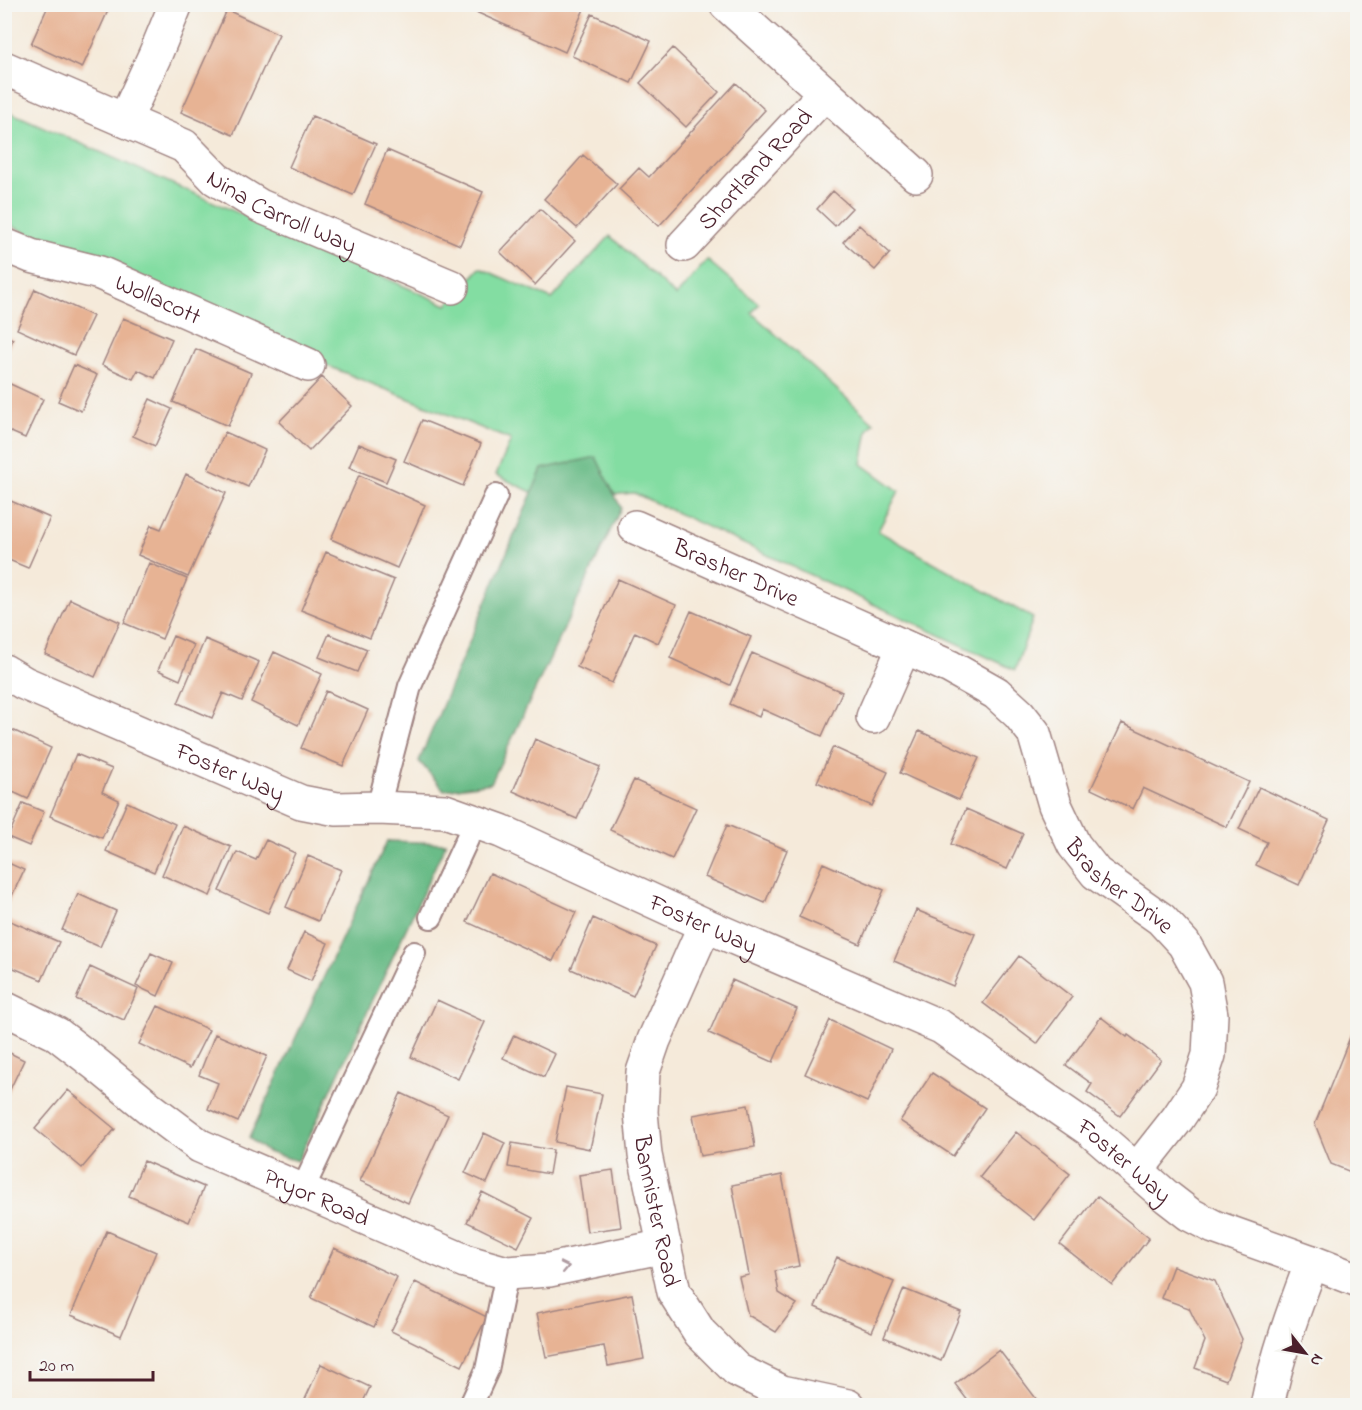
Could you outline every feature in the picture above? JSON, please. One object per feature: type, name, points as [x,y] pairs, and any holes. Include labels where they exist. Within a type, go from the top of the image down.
[{"type":"street","points":[[125,120],[176,4]]},
{"type":"street","name":"Shortland Road","points":[[726,4],[916,175]]},
{"type":"street","name":"Nina Carroll Way","points":[[4,68],[184,146],[216,179],[260,206],[452,287]]},
{"type":"street","name":"Shortland Road","points":[[684,245],[825,93]]},
{"type":"street","name":"Wollacott","points":[[4,245],[31,256],[100,273],[308,365]]},
{"type":"street","name":"Brasher Drive","points":[[635,527],[950,667],[996,693],[1019,714],[1034,733],[1055,805],[1074,845],[1096,873],[1161,919],[1184,944],[1205,982],[1211,1015],[1209,1055],[1198,1088],[1178,1118],[1137,1170]]},
{"type":"street","points":[[873,717],[904,647]]},
{"type":"street","name":"Foster Way","points":[[4,671],[24,683],[301,802],[337,809],[445,811],[501,831],[705,925],[941,1027],[1090,1130],[1189,1214],[1214,1227],[1358,1280]]},
{"type":"street","name":"Bannister Road","points":[[705,925],[654,1040],[643,1072],[641,1112],[645,1155],[674,1292],[700,1333],[737,1370],[782,1392],[848,1406]]},
{"type":"street","name":"Pryor Road","points":[[4,1008],[57,1034],[200,1146],[465,1261],[507,1273],[549,1270],[665,1246]]},
{"type":"street","points":[[1267,1406],[1290,1321],[1312,1262]]},
{"type":"lane","points":[[378,808],[410,686],[496,495]]},
{"type":"lane","points":[[431,917],[476,822]]},
{"type":"lane","points":[[302,1191],[414,953]]},
{"type":"lane","points":[[471,1405],[487,1370],[507,1273]]},
{"type":"green space","points":[[5,110],[447,305],[480,268],[552,299],[610,236],[676,296],[707,260],[759,304],[752,313],[874,423],[868,430],[862,464],[899,491],[878,531],[1033,618],[1015,670],[634,493],[548,500],[496,475],[511,440],[333,368],[5,223]]},
{"type":"green space","points":[[596,457],[621,508],[491,783],[444,790],[419,761],[542,469]]},
{"type":"green space","points":[[387,841],[446,843],[298,1161],[267,1152],[249,1138]]},
{"type":"building","points":[[49,4],[111,4],[82,68],[31,44]]},
{"type":"building","points":[[479,4],[574,4],[584,9],[565,52],[476,12]]},
{"type":"building","points":[[227,10],[279,34],[233,135],[181,112]]},
{"type":"building","points":[[592,14],[651,41],[631,83],[572,56]]},
{"type":"building","points":[[673,48],[719,92],[686,127],[640,83]]},
{"type":"building","points":[[736,83],[765,110],[659,226],[619,189],[639,168],[649,177]]},
{"type":"building","points":[[312,116],[376,144],[353,195],[289,167]]},
{"type":"building","points":[[387,150],[483,192],[460,245],[365,204]]},
{"type":"building","points":[[583,155],[617,184],[577,228],[544,199]]},
{"type":"building","points":[[833,191],[852,208],[835,226],[817,209]]},
{"type":"building","points":[[540,209],[575,241],[535,285],[500,252]]},
{"type":"building","points":[[859,225],[890,253],[875,270],[843,242]]},
{"type":"building","points":[[35,289],[93,316],[74,355],[17,329]]},
{"type":"building","points":[[123,318],[172,339],[155,378],[138,370],[133,379],[102,365]]},
{"type":"building","points":[[4,335],[13,339],[4,358]]},
{"type":"building","points":[[196,349],[251,373],[228,426],[173,402]]},
{"type":"building","points":[[74,365],[97,375],[81,411],[58,401]]},
{"type":"building","points":[[322,377],[352,406],[309,451],[279,422]]},
{"type":"building","points":[[6,382],[43,399],[25,438],[4,429]]},
{"type":"building","points":[[150,399],[172,409],[155,446],[133,436]]},
{"type":"building","points":[[422,420],[481,444],[463,486],[404,461]]},
{"type":"building","points":[[225,432],[265,450],[248,487],[208,469]]},
{"type":"building","points":[[359,444],[396,459],[386,482],[349,467]]},
{"type":"building","points":[[186,474],[226,493],[188,577],[138,555],[151,525],[161,529]]},
{"type":"building","points":[[359,475],[425,505],[397,568],[331,539]]},
{"type":"building","points":[[4,498],[50,518],[28,568],[4,558]]},
{"type":"building","points":[[326,552],[394,580],[370,638],[301,610]]},
{"type":"building","points":[[149,563],[187,579],[162,639],[124,623]]},
{"type":"building","points":[[618,579],[676,605],[658,643],[635,632],[612,683],[577,667]]},
{"type":"building","points":[[70,599],[120,622],[95,677],[45,654]]},
{"type":"building","points":[[691,611],[751,637],[730,685],[670,658]]},
{"type":"building","points":[[329,634],[367,649],[357,672],[319,657]]},
{"type":"building","points":[[173,636],[194,645],[180,680],[158,670]]},
{"type":"building","points":[[205,639],[259,662],[242,701],[223,693],[212,718],[178,703]]},
{"type":"building","points":[[274,652],[322,674],[298,725],[251,702]]},
{"type":"building","points":[[752,653],[842,692],[822,736],[762,709],[759,717],[730,704]]},
{"type":"building","points":[[326,691],[368,710],[343,766],[301,748]]},
{"type":"building","points":[[1122,723],[1249,782],[1227,827],[1143,788],[1133,809],[1091,789]]},
{"type":"building","points":[[4,726],[51,748],[28,799],[4,788]]},
{"type":"building","points":[[919,731],[979,758],[959,800],[900,773]]},
{"type":"building","points":[[535,739],[600,767],[577,819],[513,791]]},
{"type":"building","points":[[833,747],[888,772],[872,806],[817,782]]},
{"type":"building","points":[[76,754],[112,769],[102,792],[119,800],[102,838],[50,816]]},
{"type":"building","points":[[634,780],[696,808],[672,859],[610,830]]},
{"type":"building","points":[[1259,787],[1329,820],[1299,885],[1256,865],[1267,842],[1239,829]]},
{"type":"building","points":[[127,802],[175,824],[154,872],[106,851]]},
{"type":"building","points":[[23,803],[44,812],[29,846],[8,837]]},
{"type":"building","points":[[966,809],[1023,834],[1007,869],[951,844]]},
{"type":"building","points":[[727,825],[787,850],[765,903],[705,877]]},
{"type":"building","points":[[183,826],[231,847],[210,896],[162,875]]},
{"type":"building","points":[[266,840],[295,853],[268,913],[219,891],[237,852],[256,860]]},
{"type":"building","points":[[308,856],[341,870],[318,921],[286,907]]},
{"type":"building","points":[[4,861],[24,870],[8,904],[4,903]]},
{"type":"building","points":[[823,863],[884,890],[860,944],[799,917]]},
{"type":"building","points":[[490,873],[576,912],[553,961],[467,922]]},
{"type":"building","points":[[78,894],[116,911],[100,947],[62,930]]},
{"type":"building","points":[[916,910],[975,934],[953,986],[894,961]]},
{"type":"building","points":[[593,918],[656,946],[633,996],[571,969]]},
{"type":"building","points":[[8,920],[59,942],[42,980],[4,964],[4,929]]},
{"type":"building","points":[[304,932],[328,943],[311,981],[287,970]]},
{"type":"building","points":[[151,953],[173,963],[158,996],[136,986]]},
{"type":"building","points":[[1019,956],[1072,997],[1037,1044],[983,1003]]},
{"type":"building","points":[[90,967],[138,989],[124,1020],[76,999]]},
{"type":"building","points":[[732,980],[797,1009],[773,1062],[709,1033]]},
{"type":"building","points":[[437,1000],[485,1022],[458,1079],[411,1057]]},
{"type":"building","points":[[158,1006],[209,1030],[190,1068],[139,1044]]},
{"type":"building","points":[[1101,1017],[1161,1060],[1120,1116],[1087,1092],[1092,1084],[1066,1065]]},
{"type":"building","points":[[830,1020],[891,1049],[867,1102],[805,1074]]},
{"type":"building","points":[[1357,1020],[1358,1175],[1331,1164],[1315,1124]]},
{"type":"building","points":[[215,1034],[267,1056],[238,1122],[208,1109],[218,1083],[199,1075]]},
{"type":"building","points":[[514,1035],[555,1054],[544,1077],[503,1058]]},
{"type":"building","points":[[4,1050],[24,1060],[4,1102]]},
{"type":"building","points":[[932,1073],[985,1108],[953,1156],[900,1121]]},
{"type":"building","points":[[566,1087],[602,1094],[590,1149],[555,1142]]},
{"type":"building","points":[[68,1090],[115,1129],[82,1168],[35,1129]]},
{"type":"building","points":[[401,1093],[448,1115],[408,1203],[360,1181]]},
{"type":"building","points":[[748,1105],[755,1147],[700,1156],[693,1115]]},
{"type":"building","points":[[1016,1132],[1070,1174],[1034,1220],[980,1177]]},
{"type":"building","points":[[484,1133],[505,1143],[487,1183],[465,1173]]},
{"type":"building","points":[[512,1143],[553,1150],[549,1174],[508,1167]]},
{"type":"building","points":[[144,1161],[204,1187],[189,1222],[129,1196]]},
{"type":"building","points":[[613,1170],[621,1227],[587,1232],[579,1175]]},
{"type":"building","points":[[782,1175],[799,1266],[775,1271],[779,1293],[797,1304],[776,1332],[748,1315],[739,1277],[749,1275],[732,1185]]},
{"type":"building","points":[[482,1192],[533,1218],[518,1247],[467,1222]]},
{"type":"building","points":[[1097,1196],[1149,1238],[1112,1285],[1060,1244]]},
{"type":"building","points":[[107,1231],[156,1252],[121,1336],[71,1315]]},
{"type":"building","points":[[334,1248],[397,1277],[374,1327],[311,1298]]},
{"type":"building","points":[[837,1257],[894,1282],[872,1332],[815,1307]]},
{"type":"building","points":[[1173,1266],[1215,1281],[1242,1339],[1226,1380],[1195,1368],[1205,1341],[1189,1308],[1161,1298]]},
{"type":"building","points":[[415,1282],[487,1317],[462,1366],[391,1331]]},
{"type":"building","points":[[904,1289],[961,1312],[941,1361],[884,1337]]},
{"type":"building","points":[[632,1294],[644,1359],[608,1366],[604,1346],[546,1357],[537,1313]]},
{"type":"building","points":[[999,1350],[1038,1401],[1031,1406],[972,1406],[955,1384]]},
{"type":"building","points":[[321,1364],[370,1387],[361,1406],[302,1406]]}]
